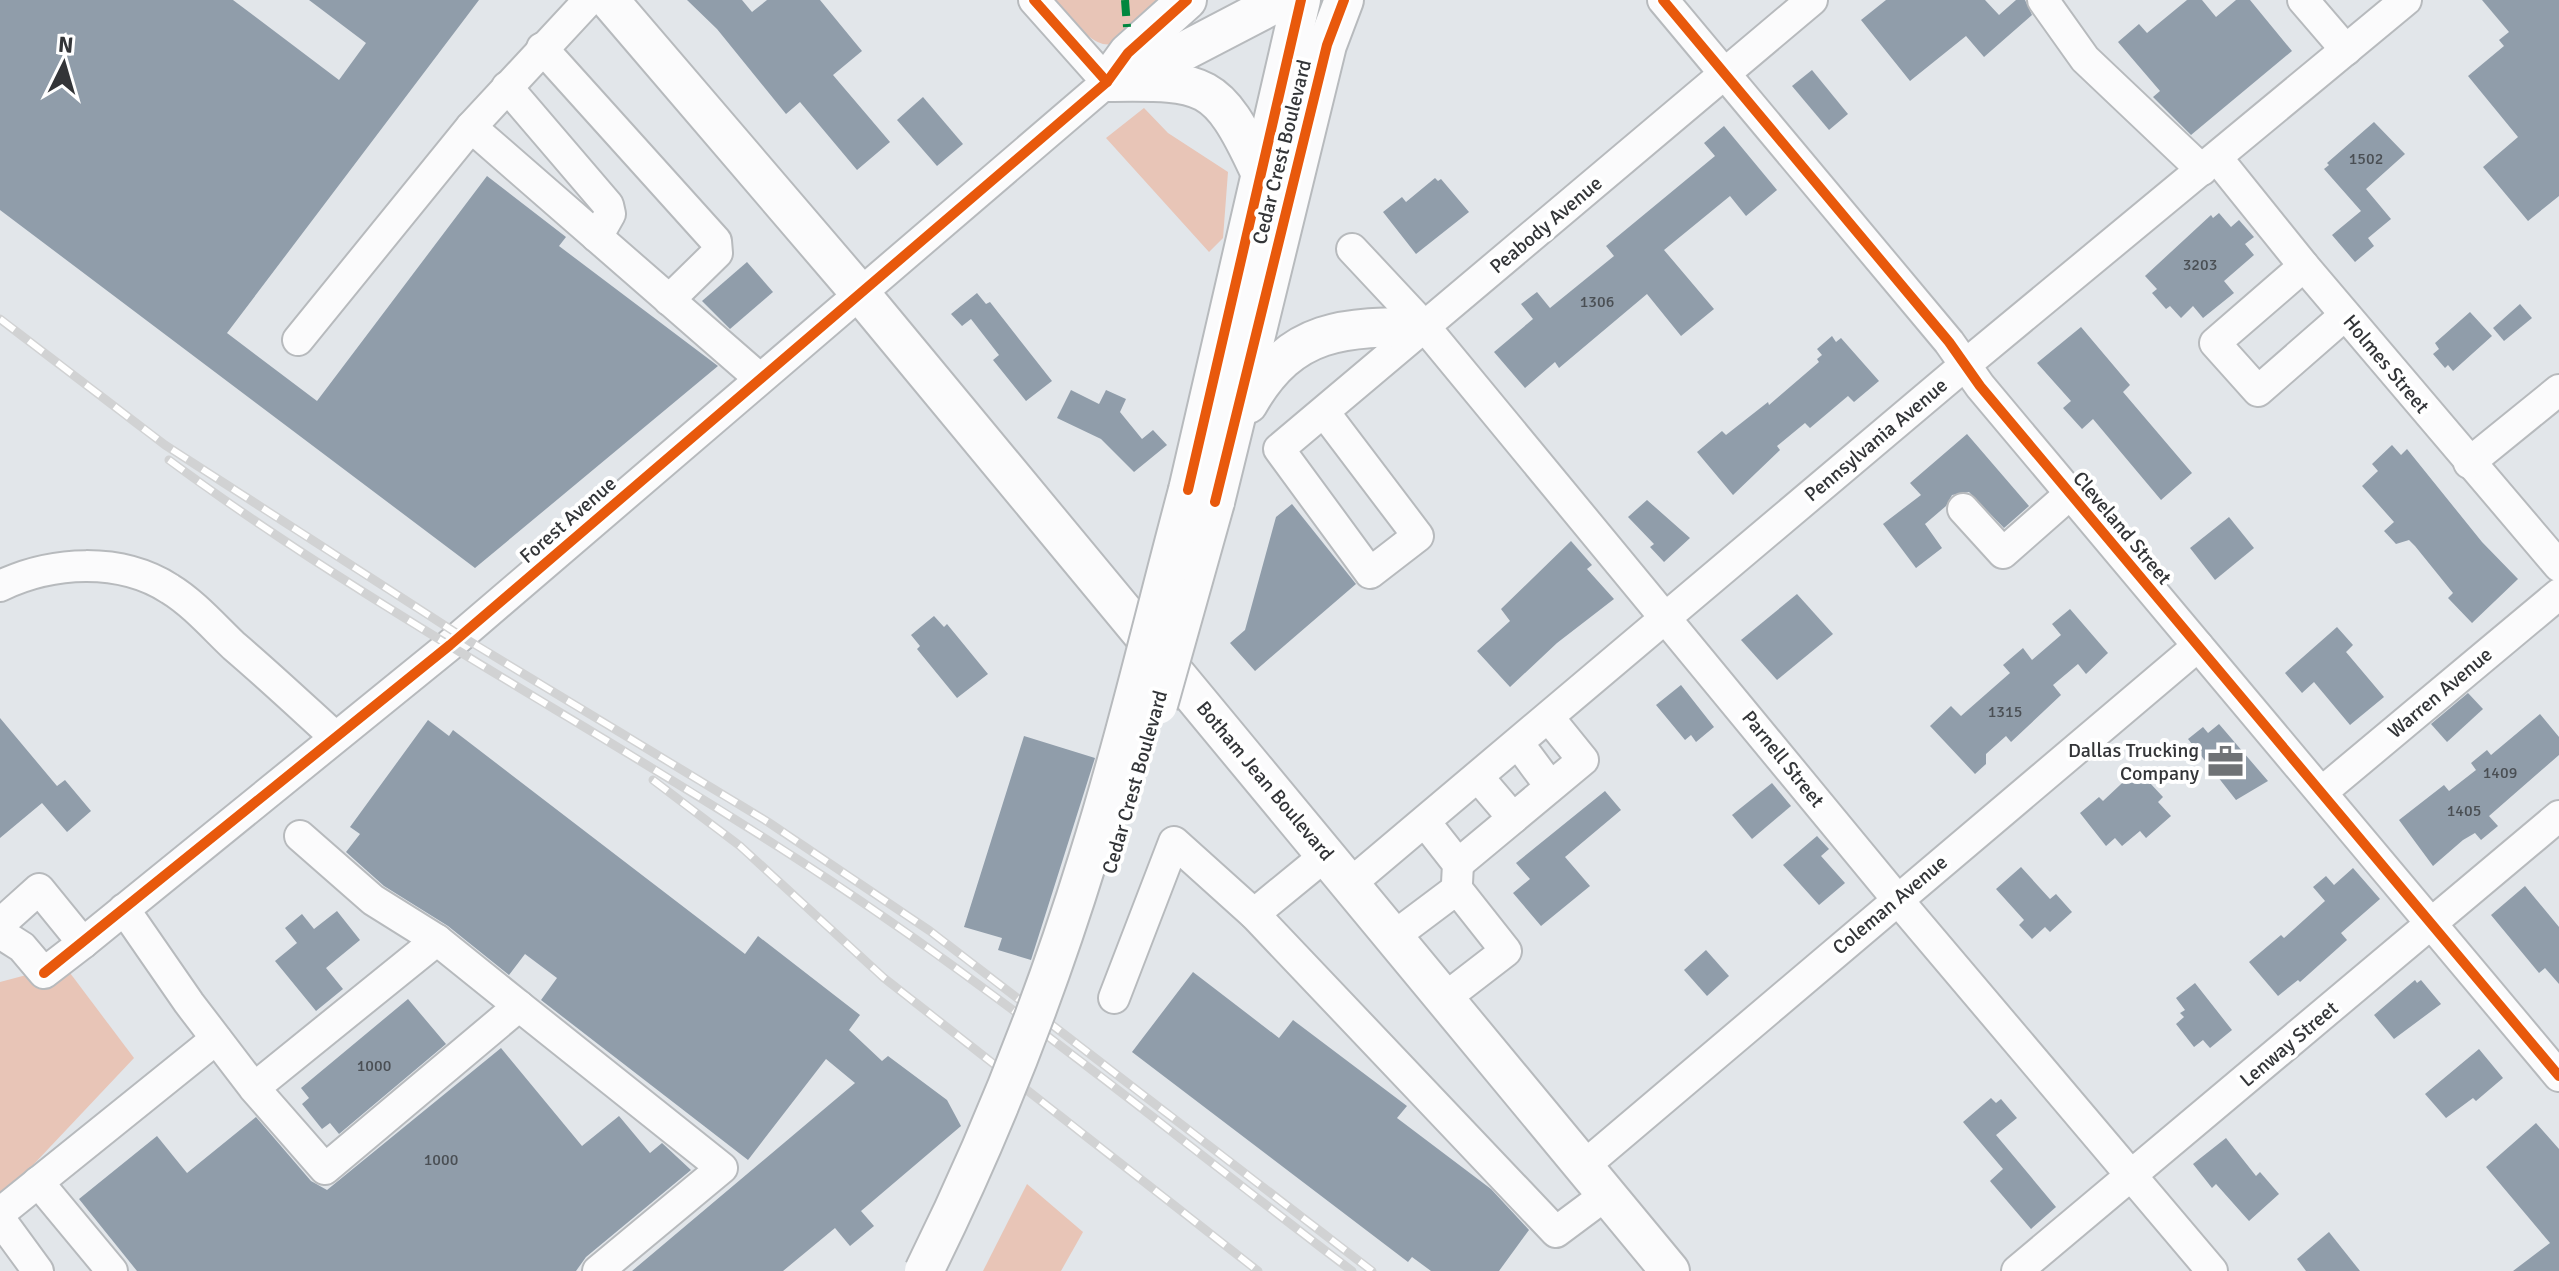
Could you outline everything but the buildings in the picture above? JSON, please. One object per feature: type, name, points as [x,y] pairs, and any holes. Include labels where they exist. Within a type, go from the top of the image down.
[{"type":"main road","name":"Botham Jean Boulevard","points":[[609,0],[859,292],[1670,1271]]},
{"type":"main road","points":[[1107,82],[1128,53],[1187,0]]},
{"type":"main road","points":[[1107,82],[1146,71],[1282,0]]},
{"type":"main road","name":"Cedar Crest Boulevard","points":[[953,1271],[1016,1131],[1087,941],[1122,829],[1202,496],[1259,170],[1301,0]]},
{"type":"main road","points":[[1312,0],[1327,45]]},
{"type":"main road","name":"Cedar Crest Boulevard","points":[[924,1271],[989,1132],[1061,940],[1202,496],[1234,427],[1327,45],[1344,0]]},
{"type":"main road","points":[[1107,82],[1177,81],[1201,90],[1222,104],[1237,123],[1259,170]]},
{"type":"main road","points":[[1234,427],[1260,382],[1277,361],[1297,346],[1356,327],[1425,327]]},
{"type":"street","points":[[298,340],[471,127],[589,0]]},
{"type":"street","points":[[1034,0],[1107,82]]},
{"type":"street","name":"Cleveland Street","points":[[1663,0],[2070,494],[2559,1076]]},
{"type":"street","name":"Peabody Avenue","points":[[1324,412],[1418,536],[1370,573],[1279,449],[1812,0]]},
{"type":"street","name":"Holmes Street","points":[[2043,0],[2085,59],[2210,164],[2304,266],[2559,566]]},
{"type":"street","points":[[2303,0],[2346,50]]},
{"type":"street","name":"Pennsylvania Avenue","points":[[1350,884],[1965,365],[2406,0]]},
{"type":"street","points":[[542,48],[716,241],[717,253],[669,300]]},
{"type":"street","name":"Forest Avenue","points":[[0,933],[22,947],[44,973],[450,645],[1107,82]]},
{"type":"street","points":[[507,87],[608,205],[610,214],[597,237]]},
{"type":"street","points":[[471,127],[759,378]]},
{"type":"street","name":"Parnell Street","points":[[1352,249],[1425,327],[1897,899],[2212,1271]]},
{"type":"street","points":[[2304,266],[2215,343],[2258,391],[2345,315]]},
{"type":"street","points":[[2469,463],[2559,390]]},
{"type":"street","points":[[1963,509],[2003,553],[2070,494]]},
{"type":"street","points":[[0,586],[17,578],[55,569],[91,566],[129,570],[171,589],[334,736]]},
{"type":"street","name":"Warren Avenue","points":[[2322,792],[2559,594]]},
{"type":"street","name":"Coleman Avenue","points":[[1254,914],[1556,1232],[1596,1180],[1897,899],[2198,646]]},
{"type":"street","points":[[1393,937],[1458,876],[1513,818],[1583,760],[1549,718]]},
{"type":"street","points":[[1518,743],[1550,786]]},
{"type":"street","points":[[1478,777],[1513,818]]},
{"type":"street","name":"Lenway Street","points":[[2017,1271],[2559,816]]},
{"type":"street","points":[[1425,822],[1506,951],[1445,998]]},
{"type":"street","points":[[300,836],[373,900],[437,940],[722,1168],[598,1271]]},
{"type":"street","points":[[1114,998],[1174,842],[1254,914],[1326,855]]},
{"type":"street","points":[[0,924],[39,889],[83,943]]},
{"type":"street","points":[[124,909],[216,1039],[325,1169],[519,1006]]},
{"type":"street","points":[[254,1088],[437,940]]},
{"type":"street","points":[[0,1213],[216,1039]]},
{"type":"street","points":[[38,1182],[112,1271]]},
{"type":"street","points":[[0,1219],[38,1271]]},
{"type":"shaded area","points":[[1054,0],[1173,0],[1136,31],[1111,44],[1100,43],[1088,36]]},
{"type":"shaded area","points":[[1144,108],[1168,133],[1228,172],[1223,238],[1209,252],[1106,138]]},
{"type":"shaded area","points":[[64,965],[134,1058],[0,1200],[0,982]]},
{"type":"shaded area","points":[[1027,1184],[1083,1232],[1061,1271],[983,1271]]},
{"type":"railway","points":[[0,319],[165,445],[461,636],[768,822],[930,931],[1372,1271]]},
{"type":"railway","points":[[169,460],[325,567],[728,815],[878,913],[1016,1012],[1352,1271]]},
{"type":"railway","points":[[653,780],[740,846],[884,978],[1258,1271]]},
{"type":"marked path","points":[[1125,0],[1127,27]]},
{"type":"cycle path","points":[[1034,0],[1107,82]]},
{"type":"cycle path","points":[[44,973],[450,645],[1107,82],[1128,53],[1187,0]]},
{"type":"cycle path","points":[[1188,490],[1301,0]]},
{"type":"cycle path","points":[[1215,502],[1327,45],[1344,0]]},
{"type":"cycle path","points":[[1663,0],[1949,342],[1980,386],[2559,1076]]},
{"type":"place","name":"Dallas Trucking Company","points":[[2225,762]]}]
